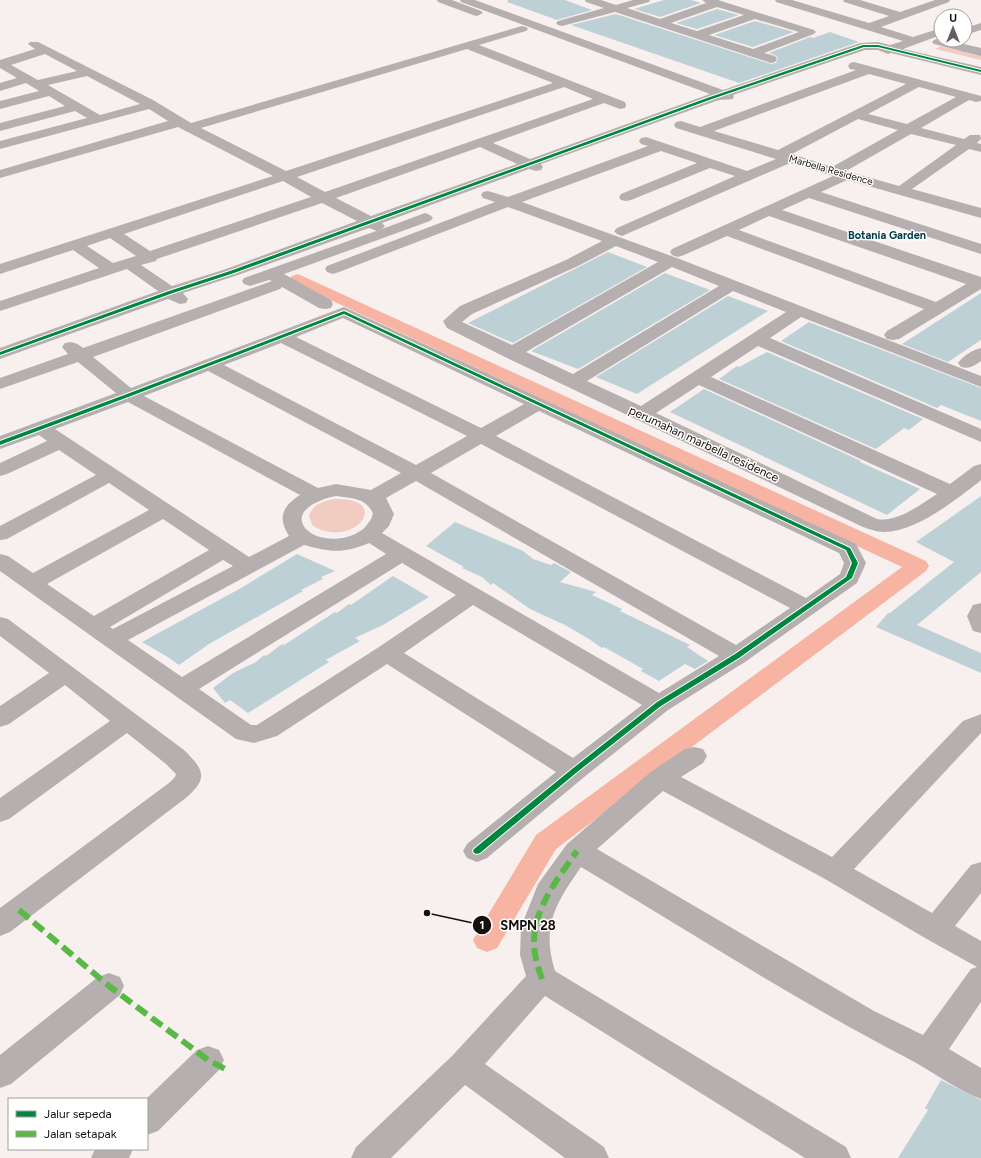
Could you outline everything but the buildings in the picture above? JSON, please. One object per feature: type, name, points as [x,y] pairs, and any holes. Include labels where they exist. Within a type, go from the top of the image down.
[{"type":"street","points":[[442,0],[717,97],[737,100]]},
{"type":"street","points":[[465,0],[717,97]]},
{"type":"street","points":[[497,0],[606,39]]},
{"type":"street","points":[[590,0],[771,59]]},
{"type":"street","points":[[610,7],[624,0]]},
{"type":"street","points":[[558,22],[610,7],[644,0]]},
{"type":"street","points":[[780,0],[869,27],[913,44],[981,62]]},
{"type":"street","points":[[848,0],[901,16]]},
{"type":"street","points":[[914,0],[931,5]]},
{"type":"street","points":[[869,27],[945,0]]},
{"type":"street","points":[[659,23],[712,2],[810,33],[747,51]]},
{"type":"street","points":[[697,35],[755,15]]},
{"type":"street","points":[[0,174],[522,29]]},
{"type":"street","points":[[473,200],[507,187],[528,187],[663,136],[681,125],[848,64],[890,49],[933,40]]},
{"type":"street","points":[[468,45],[620,105]]},
{"type":"street","points":[[0,354],[717,97],[864,46],[875,45],[981,71]]},
{"type":"street","points":[[0,64],[40,47],[324,198],[375,219],[406,224]]},
{"type":"street","points":[[970,48],[981,52]]},
{"type":"street","points":[[0,64],[98,119]]},
{"type":"street","points":[[848,64],[981,99]]},
{"type":"street","points":[[701,131],[868,70]]},
{"type":"street","points":[[0,87],[88,72]]},
{"type":"street","points":[[722,80],[757,93]]},
{"type":"street","points":[[0,269],[433,128],[564,83]]},
{"type":"street","points":[[618,236],[664,212],[748,176],[856,115],[917,83]]},
{"type":"street","points":[[777,90],[794,96]]},
{"type":"street","points":[[0,105],[50,92]]},
{"type":"street","points":[[511,353],[675,257],[726,230],[809,193],[910,129],[967,96]]},
{"type":"street","points":[[0,306],[150,258],[604,99]]},
{"type":"street","points":[[0,145],[151,105]]},
{"type":"street","points":[[0,127],[76,107]]},
{"type":"street","points":[[856,115],[981,148]]},
{"type":"street","points":[[454,121],[482,142]]},
{"type":"street","name":"Marbella Residence","points":[[681,125],[784,157],[975,211]]},
{"type":"street","points":[[333,269],[506,202],[548,172],[482,142],[433,128]]},
{"type":"street","points":[[902,190],[981,134]]},
{"type":"street","points":[[638,140],[663,136],[710,163],[748,176]]},
{"type":"street","points":[[664,212],[626,197],[710,163]]},
{"type":"street","points":[[528,187],[618,236]]},
{"type":"street","points":[[809,193],[981,249]]},
{"type":"street","points":[[488,195],[506,202],[618,236],[976,362]]},
{"type":"street","points":[[901,256],[949,223],[975,211],[981,200]]},
{"type":"street","points":[[769,211],[980,282]]},
{"type":"street","points":[[0,370],[66,350],[282,274],[311,260],[436,214]]},
{"type":"street","points":[[375,219],[389,232]]},
{"type":"street","points":[[726,230],[936,308]]},
{"type":"street","points":[[112,233],[150,258]]},
{"type":"street","name":"perumahan marbella residence","points":[[618,236],[572,263],[466,310],[452,321],[453,324],[870,523],[883,526],[905,521],[978,476]]},
{"type":"street","points":[[76,245],[112,270]]},
{"type":"street","points":[[675,257],[732,285],[981,382]]},
{"type":"street","points":[[130,264],[186,303]]},
{"type":"street","points":[[0,384],[66,350],[186,303],[282,274]]},
{"type":"street","points":[[282,274],[325,304]]},
{"type":"street","points":[[893,334],[980,282]]},
{"type":"street","points":[[573,382],[732,285]]},
{"type":"street","points":[[642,414],[799,311]]},
{"type":"street","points":[[0,443],[344,312],[848,549],[855,563],[849,578],[737,656],[659,704],[574,771],[477,851]]},
{"type":"street","points":[[281,336],[481,436],[806,608]]},
{"type":"street","points":[[757,339],[981,436]]},
{"type":"street","points":[[34,341],[66,350],[129,395],[316,495]]},
{"type":"street","points":[[209,364],[416,473],[737,656]]},
{"type":"street","points":[[698,378],[952,493]]},
{"type":"street","points":[[372,498],[538,404]]},
{"type":"street","points":[[42,428],[60,442],[248,566]]},
{"type":"street","points":[[0,470],[60,442]]},
{"type":"street","points":[[0,534],[110,474]]},
{"type":"street","points":[[336,490],[366,494],[376,500],[383,509],[384,518],[379,527],[370,535],[357,541],[343,544],[314,542],[303,537],[295,530],[292,522],[293,513],[298,505],[307,498],[316,495],[336,490]]},
{"type":"street","points":[[32,583],[164,510]]},
{"type":"street","points":[[370,535],[659,704]]},
{"type":"street","points":[[103,632],[248,566],[303,537]]},
{"type":"street","points":[[103,632],[224,550]]},
{"type":"street","points":[[181,689],[401,554]]},
{"type":"street","points":[[0,561],[103,632],[181,689],[245,733],[253,735],[264,733],[387,653],[472,594]]},
{"type":"street","points":[[981,610],[978,616],[981,626]]},
{"type":"street","points":[[0,924],[186,783],[189,777],[189,771],[184,765],[128,721],[66,674],[4,632]]},
{"type":"street","points":[[387,653],[574,771]]},
{"type":"street","points":[[0,718],[66,674]]},
{"type":"street","points":[[0,812],[128,721]]},
{"type":"street","points":[[835,871],[963,736],[972,727],[981,724]]},
{"type":"street","points":[[694,756],[661,778],[578,851],[548,892],[535,927],[535,955],[542,979],[834,1158]]},
{"type":"street","points":[[661,778],[835,871],[981,956]]},
{"type":"street","points":[[578,851],[863,1020],[928,1053],[981,1085]]},
{"type":"street","points":[[936,930],[981,873]]},
{"type":"street","points":[[928,1053],[981,978]]},
{"type":"street","points":[[368,1158],[463,1066],[542,979]]},
{"type":"street","points":[[0,1074],[109,986]]},
{"type":"street","points":[[148,1119],[208,1060]]},
{"type":"street","points":[[463,1066],[592,1158]]},
{"type":"street","points":[[108,1158],[116,1150]]},
{"type":"shaded area","points":[[950,48],[981,55],[981,60],[935,49]]},
{"type":"shaded area","points":[[333,499],[352,500],[362,506],[365,513],[362,521],[353,528],[341,532],[327,532],[312,525],[309,515],[313,508],[322,502]]},
{"type":"waterway","points":[[298,279],[918,566],[546,842],[487,940]]},
{"type":"marked path","points":[[542,979],[535,956],[535,927],[553,887],[577,851]]},
{"type":"marked path","points":[[19,910],[109,986],[208,1060],[229,1071]]},
{"type":"cycle path","points":[[0,354],[171,292],[232,272],[711,98],[864,46],[878,46],[981,71]]},
{"type":"cycle path","points":[[0,443],[344,312],[848,549],[855,563],[849,578],[737,656],[659,704],[574,771],[477,851]]},
{"type":"place","name":"SMPN 28","points":[[427,913]]},
{"type":"district","name":"Botania Garden","points":[[887,235]]}]
